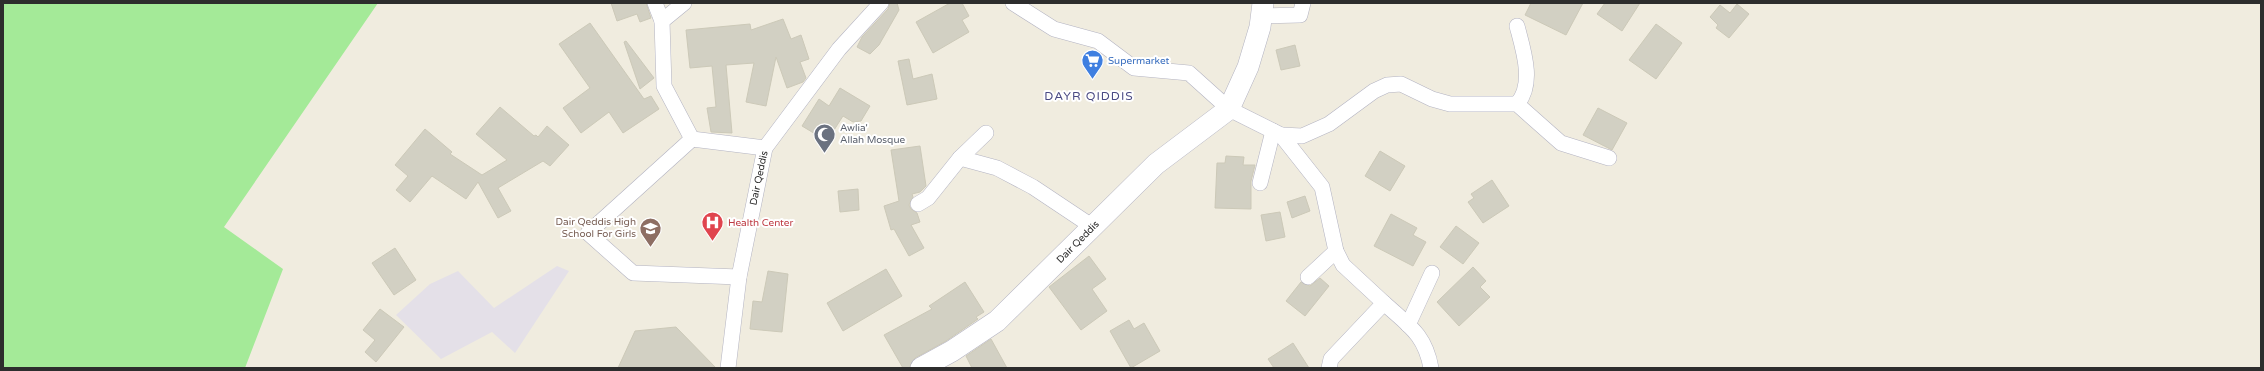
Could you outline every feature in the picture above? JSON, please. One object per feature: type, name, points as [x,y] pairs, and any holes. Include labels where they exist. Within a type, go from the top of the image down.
[{"type":"main road","name":"Dair Qeddis","points":[[921,368],[952,351],[997,321],[1094,227],[1156,164],[1229,109],[1248,67],[1262,10]]},
{"type":"street","points":[[655,3],[662,21],[664,86],[692,139]]},
{"type":"street","points":[[662,21],[684,3]]},
{"type":"street","name":"Dair Qeddis","points":[[728,368],[739,277],[765,148],[839,49],[881,3]]},
{"type":"street","points":[[1013,3],[1054,29],[1098,41],[1134,68],[1189,73],[1229,109],[1277,133],[1302,136],[1329,124],[1374,91],[1387,85],[1401,84],[1432,99],[1450,104],[1517,104],[1561,143],[1609,158]]},
{"type":"street","points":[[1262,10],[1300,15],[1303,3]]},
{"type":"street","points":[[1517,26],[1526,62],[1524,96],[1517,104]]},
{"type":"street","points":[[918,204],[928,198],[960,158],[986,133]]},
{"type":"street","points":[[1260,183],[1277,133]]},
{"type":"street","points":[[1277,133],[1322,187],[1336,251],[1343,265],[1419,335],[1424,343],[1431,368]]},
{"type":"street","points":[[739,277],[633,273],[588,233],[692,139],[765,148]]},
{"type":"street","points":[[960,158],[997,168],[1033,187],[1094,227]]},
{"type":"street","points":[[1308,277],[1336,251]]},
{"type":"street","points":[[1408,325],[1432,273]]},
{"type":"street","points":[[1329,368],[1331,359],[1384,303]]},
{"type":"shaded area","points":[[557,266],[569,271],[515,353],[492,332],[441,359],[396,315],[430,284],[458,271],[494,308]]},
{"type":"green space","points":[[3,3],[378,3],[224,227],[283,269],[245,368],[3,368]]},
{"type":"building","points":[[611,3],[646,3],[651,18],[640,22],[637,14],[617,21]]},
{"type":"building","points":[[890,3],[897,3],[899,10],[879,45],[870,54],[857,47],[862,37],[888,9]]},
{"type":"building","points":[[950,3],[962,3],[969,16],[962,20],[969,32],[933,53],[916,22]]},
{"type":"building","points":[[1531,3],[1583,3],[1566,35],[1525,15]]},
{"type":"building","points":[[1605,3],[1640,3],[1622,31],[1597,14]]},
{"type":"building","points":[[1737,4],[1749,14],[1729,38],[1716,28],[1718,25],[1710,17],[1720,5],[1730,13]]},
{"type":"building","points":[[783,19],[791,39],[801,35],[809,59],[800,62],[806,78],[803,82],[787,88],[776,57],[766,106],[746,102],[754,63],[726,65],[732,133],[711,132],[707,108],[716,107],[712,66],[690,68],[686,30],[750,24],[751,30]]},
{"type":"building","points":[[590,23],[644,99],[651,96],[659,109],[623,133],[609,112],[581,133],[563,108],[590,88],[559,44]]},
{"type":"building","points":[[1656,24],[1682,43],[1656,79],[1629,60]]},
{"type":"building","points":[[626,41],[654,78],[640,89],[624,42]]},
{"type":"building","points":[[1295,45],[1300,66],[1281,70],[1276,50]]},
{"type":"building","points":[[909,59],[913,79],[932,74],[937,99],[907,105],[898,61]]},
{"type":"building","points":[[840,88],[870,106],[861,121],[853,122],[843,116],[827,141],[802,126],[819,99],[829,106]]},
{"type":"building","points":[[500,107],[534,136],[536,135],[538,137],[547,126],[569,145],[550,166],[543,161],[498,188],[511,211],[498,218],[478,182],[466,199],[432,176],[410,202],[396,190],[408,176],[395,165],[425,129],[452,152],[450,154],[482,175],[507,160],[476,134]]},
{"type":"building","points":[[1598,108],[1627,123],[1612,150],[1583,135]]},
{"type":"building","points":[[920,146],[926,186],[920,192],[912,194],[913,197],[909,205],[911,209],[917,213],[920,222],[911,225],[924,248],[909,256],[894,229],[891,230],[884,206],[899,201],[891,150]]},
{"type":"building","points":[[1380,151],[1405,166],[1390,191],[1365,176]]},
{"type":"building","points":[[1226,156],[1244,157],[1243,165],[1255,165],[1251,181],[1251,209],[1215,208],[1217,163],[1225,163]]},
{"type":"building","points":[[1492,180],[1509,206],[1483,223],[1468,202],[1474,198],[1471,194]]},
{"type":"building","points":[[858,189],[859,210],[840,212],[838,191]]},
{"type":"building","points":[[1305,196],[1310,211],[1292,218],[1287,202]]},
{"type":"building","points":[[1280,212],[1285,237],[1266,241],[1261,215]]},
{"type":"building","points":[[1391,214],[1417,228],[1413,235],[1426,242],[1413,266],[1374,246]]},
{"type":"building","points":[[1456,226],[1479,243],[1463,264],[1440,247]]},
{"type":"building","points":[[395,248],[416,280],[394,295],[372,263]]},
{"type":"building","points":[[1089,256],[1106,279],[1092,289],[1107,311],[1081,330],[1049,287]]},
{"type":"building","points":[[1473,267],[1486,281],[1480,287],[1490,297],[1459,326],[1437,302]]},
{"type":"building","points":[[886,269],[902,296],[843,331],[827,303]]},
{"type":"building","points":[[768,271],[788,274],[782,332],[750,329],[753,301],[762,302]]},
{"type":"building","points":[[1320,278],[1329,286],[1305,316],[1286,301],[1301,282],[1310,286]]},
{"type":"building","points":[[965,282],[984,312],[976,317],[978,319],[946,341],[915,358],[909,368],[903,368],[884,335],[932,309],[929,306]]},
{"type":"building","points":[[380,309],[404,327],[376,362],[365,352],[375,340],[363,330]]},
{"type":"building","points":[[1129,320],[1134,329],[1144,323],[1160,351],[1131,368],[1110,331]]},
{"type":"building","points":[[676,327],[716,368],[618,368],[635,331]]},
{"type":"building","points":[[991,339],[1007,368],[972,368],[966,356]]},
{"type":"building","points":[[1293,343],[1309,368],[1274,368],[1268,359]]},
{"type":"place","name":"Supermarket","points":[[1093,80]]},
{"type":"place","name":"Awlia' Allah Mosque","points":[[825,154]]},
{"type":"place","name":"Health Center","points":[[712,242]]},
{"type":"place","name":"Dair Qeddis High School For Girls","points":[[651,248]]},
{"type":"district","name":"DAYR QIDDIS","points":[[1089,96]]}]
